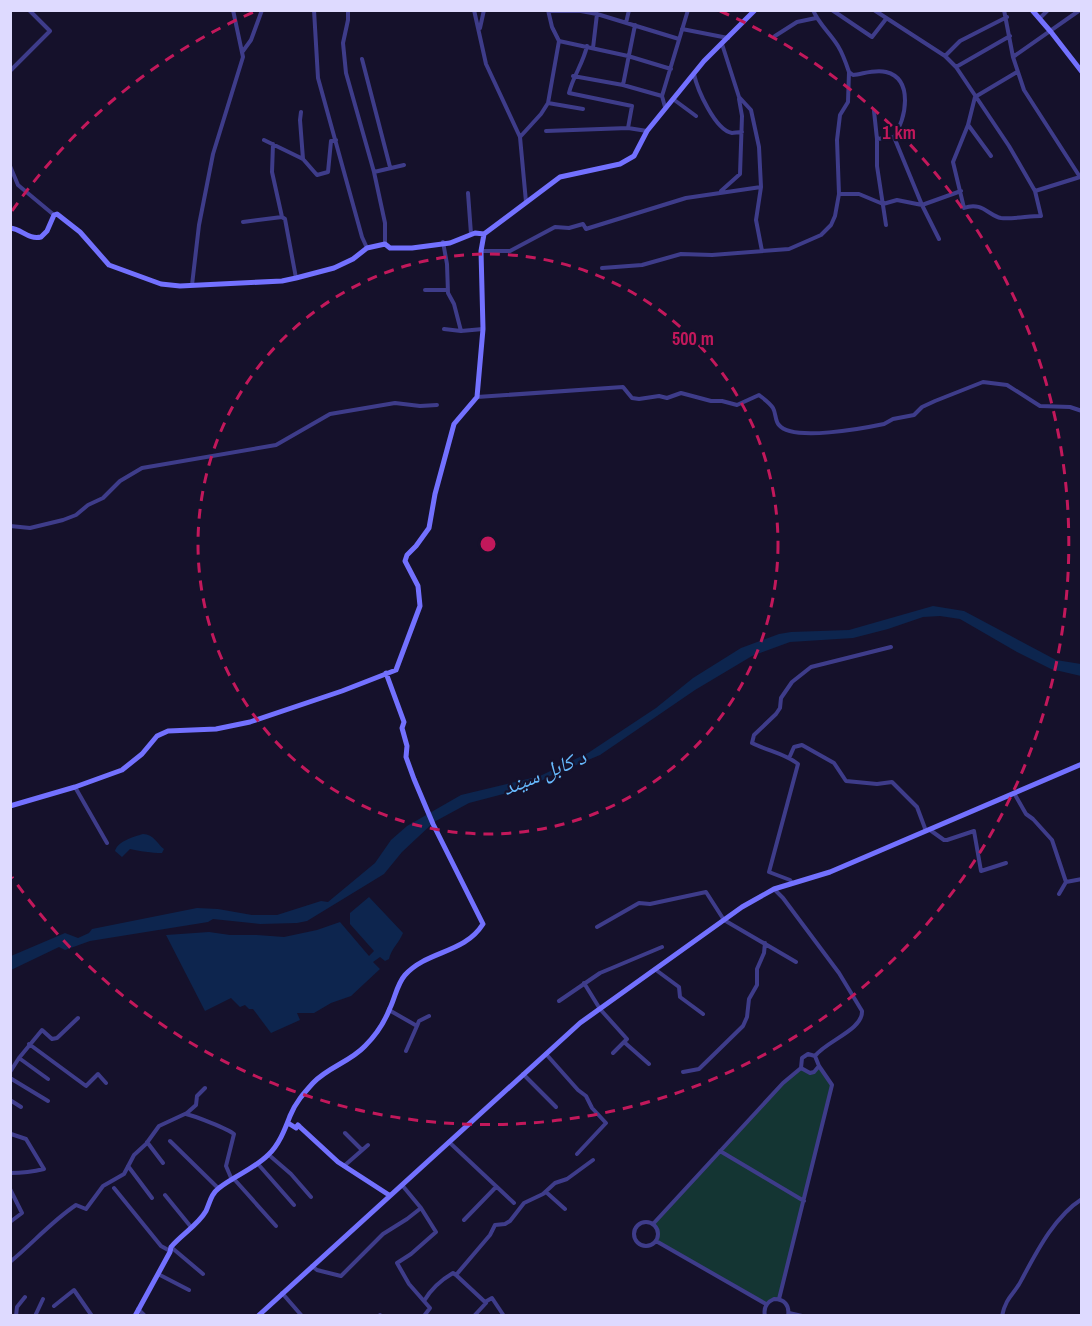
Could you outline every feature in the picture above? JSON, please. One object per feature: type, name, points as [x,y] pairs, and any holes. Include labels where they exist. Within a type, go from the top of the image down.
[{"type":"main road","points":[[10,806],[75,787],[122,770],[136,760],[162,733],[216,729],[250,722],[342,691],[393,672],[398,667],[420,606],[418,586],[405,561],[407,555],[429,528],[435,494],[454,424],[477,397],[483,329],[481,250],[484,234],[560,177],[620,164],[634,156],[647,131],[693,74],[755,10]]},
{"type":"main road","points":[[1032,10],[1082,72]]},
{"type":"main road","points":[[10,228],[15,228],[31,237],[41,237],[47,231],[54,214],[57,214],[80,232],[109,265],[161,284],[180,286],[282,281],[334,268],[353,259],[367,248],[385,244],[390,248],[397,248],[450,243],[475,233],[484,234]]},
{"type":"main road","points":[[135,1316],[171,1249],[205,1212],[211,1196],[218,1188],[269,1155],[300,1097],[322,1074],[365,1047],[384,1022],[399,984],[406,974],[428,958],[464,944],[475,935],[481,922],[433,825],[406,757],[407,746],[402,728],[404,722],[386,673]]},
{"type":"main road","points":[[258,1316],[580,1023],[742,907],[774,889],[830,872],[1082,764]]},
{"type":"main road","points":[[288,1123],[296,1128],[298,1125],[344,1166],[389,1195]]},
{"type":"street","points":[[10,71],[50,31],[29,10]]},
{"type":"street","points":[[192,285],[199,225],[213,153],[243,57],[232,10]]},
{"type":"street","points":[[243,51],[251,40],[262,10]]},
{"type":"street","points":[[314,10],[318,78],[367,248]]},
{"type":"street","points":[[348,10],[343,43],[346,73],[386,223],[385,244]]},
{"type":"street","points":[[437,11],[447,10]]},
{"type":"street","points":[[474,10],[486,64],[520,137],[526,202]]},
{"type":"street","points":[[479,29],[484,10]]},
{"type":"street","points":[[626,23],[629,10]]},
{"type":"street","points":[[666,108],[662,96],[688,10]]},
{"type":"street","points":[[602,268],[642,265],[681,254],[712,255],[789,249],[821,235],[831,225],[839,194],[838,132],[840,115],[848,102],[849,72],[837,45],[821,21],[816,18],[813,10]]},
{"type":"street","points":[[832,10],[872,37],[886,19]]},
{"type":"street","points":[[873,10],[945,56],[956,67],[975,97],[1009,146],[1035,191],[1041,216],[999,218],[987,210],[969,206],[964,208],[953,162],[968,125],[975,97],[1017,72]]},
{"type":"street","points":[[1004,10],[1013,57],[1024,90],[1081,177],[1035,191]]},
{"type":"street","points":[[1040,18],[1048,10]]},
{"type":"street","points":[[1013,57],[1080,10]]},
{"type":"street","points":[[520,137],[542,114],[548,103],[559,40],[552,27],[548,11],[581,11],[597,14],[679,39]]},
{"type":"street","points":[[593,48],[597,14]]},
{"type":"street","points":[[945,56],[960,41],[1007,17]]},
{"type":"street","points":[[775,36],[797,22],[816,18]]},
{"type":"street","points":[[623,85],[635,25]]},
{"type":"street","points":[[682,29],[728,38]]},
{"type":"street","points":[[956,67],[1010,36]]},
{"type":"street","points":[[559,40],[628,56],[671,69]]},
{"type":"street","points":[[721,191],[740,174],[742,132],[739,96],[722,44]]},
{"type":"street","points":[[587,46],[580,69],[573,76],[569,93],[632,106],[628,128]]},
{"type":"street","points":[[362,59],[390,167]]},
{"type":"street","points":[[849,72],[853,75],[886,71],[902,83],[905,92],[901,122],[894,137],[922,205],[939,239]]},
{"type":"street","points":[[693,74],[708,109],[728,131],[742,132]]},
{"type":"street","points":[[573,76],[623,85],[662,96]]},
{"type":"street","points":[[739,96],[751,110],[759,147],[760,187],[756,220],[762,250]]},
{"type":"street","points":[[673,99],[696,116]]},
{"type":"street","points":[[548,103],[583,109]]},
{"type":"street","points":[[874,111],[877,166],[886,225]]},
{"type":"street","points":[[301,112],[303,159]]},
{"type":"street","points":[[968,125],[991,156]]},
{"type":"street","points":[[546,131],[628,128],[647,131]]},
{"type":"street","points":[[877,139],[894,137]]},
{"type":"street","points":[[264,140],[303,159],[317,175],[328,172],[331,141],[336,140]]},
{"type":"street","points":[[273,144],[272,172],[282,217],[285,219],[296,278]]},
{"type":"street","points":[[374,172],[404,165]]},
{"type":"street","points":[[10,166],[18,185],[54,214]]},
{"type":"street","points":[[481,250],[510,251],[555,227],[569,228],[583,224],[586,229],[686,198],[760,187]]},
{"type":"street","points":[[839,194],[859,194],[883,204],[897,200],[922,205],[961,191]]},
{"type":"street","points":[[468,193],[471,235]]},
{"type":"street","points":[[243,222],[282,217]]},
{"type":"street","points":[[443,242],[448,293],[454,304],[461,331]]},
{"type":"street","points":[[425,290],[448,290]]},
{"type":"street","points":[[444,329],[461,331],[483,329]]},
{"type":"street","points":[[477,397],[623,387],[632,398],[659,396],[667,398],[681,393],[711,402],[722,401],[737,405],[759,395],[773,408],[781,427],[823,434],[884,424],[893,419],[906,417],[935,401],[983,382],[1007,385],[1040,406],[1070,407],[1082,411]]},
{"type":"street","points":[[10,526],[30,528],[63,520],[76,515],[88,505],[103,498],[120,482],[142,468],[276,445],[285,442],[330,414],[394,404],[437,405]]},
{"type":"street","points":[[792,883],[790,880],[769,872],[798,764],[790,756],[772,753],[752,743],[754,735],[776,714],[780,708],[781,698],[792,682],[811,667],[891,647]]},
{"type":"street","points":[[790,756],[794,747],[801,745],[834,763],[846,781],[877,784],[892,782],[917,807],[928,831],[944,840],[974,831],[981,871],[1006,863]]},
{"type":"street","points":[[75,787],[107,843]]},
{"type":"street","points":[[1014,793],[1026,814],[1052,840],[1066,882],[1059,894]]},
{"type":"street","points":[[1066,882],[1082,879]]},
{"type":"street","points":[[774,889],[839,973],[862,1011],[858,1024],[815,1056]]},
{"type":"street","points":[[597,927],[639,903],[650,904],[704,892],[708,894],[724,920],[796,962]]},
{"type":"street","points":[[683,1072],[699,1069],[743,1026],[747,1017],[749,999],[757,985],[757,969],[764,953],[765,943]]},
{"type":"street","points":[[559,1001],[600,973],[662,946]]},
{"type":"street","points":[[656,970],[680,987],[680,997],[703,1014]]},
{"type":"street","points":[[584,983],[600,1009],[626,1038],[613,1053]]},
{"type":"street","points":[[389,1010],[417,1026]]},
{"type":"street","points":[[406,1051],[420,1021],[429,1016]]},
{"type":"street","points":[[10,1072],[42,1030],[52,1039],[57,1038],[78,1018]]},
{"type":"street","points":[[624,1042],[649,1064]]},
{"type":"street","points":[[30,1044],[86,1086],[98,1074],[106,1083]]},
{"type":"street","points":[[545,1054],[586,1096],[592,1108],[606,1123],[577,1154]]},
{"type":"street","points":[[801,1068],[801,1061],[805,1055],[815,1056]]},
{"type":"street","points":[[779,1299],[832,1085],[815,1056]]},
{"type":"street","points":[[19,1058],[48,1079]]},
{"type":"street","points":[[801,1068],[810,1073],[819,1066]]},
{"type":"street","points":[[652,1224],[783,1083],[801,1068]]},
{"type":"street","points":[[523,1073],[556,1107]]},
{"type":"street","points":[[10,1078],[48,1101]]},
{"type":"street","points":[[10,1262],[35,1242],[60,1215],[76,1205],[86,1209],[103,1186],[124,1174],[134,1155],[159,1126],[186,1114],[196,1105],[197,1096],[204,1088]]},
{"type":"street","points":[[10,1100],[21,1107]]},
{"type":"street","points":[[186,1114],[197,1116],[208,1123],[228,1129],[234,1134],[226,1166],[233,1180],[276,1226]]},
{"type":"street","points":[[10,1173],[25,1174],[44,1169],[26,1139],[11,1135],[15,1126]]},
{"type":"street","points":[[345,1133],[362,1150]]},
{"type":"street","points":[[170,1141],[218,1188]]},
{"type":"street","points":[[147,1142],[163,1162]]},
{"type":"street","points":[[449,1142],[514,1203]]},
{"type":"street","points":[[344,1166],[368,1145]]},
{"type":"street","points":[[720,1151],[804,1201]]},
{"type":"street","points":[[269,1155],[282,1164],[311,1197]]},
{"type":"street","points":[[456,1275],[490,1235],[495,1225],[510,1221],[524,1203],[567,1179],[593,1160]]},
{"type":"street","points":[[257,1163],[294,1205]]},
{"type":"street","points":[[128,1166],[152,1198]]},
{"type":"street","points":[[401,1185],[421,1208],[436,1232],[397,1263],[409,1284],[430,1308],[424,1316]]},
{"type":"street","points":[[464,1220],[496,1187]]},
{"type":"street","points":[[114,1188],[161,1246],[171,1249],[203,1274]]},
{"type":"street","points":[[10,1189],[22,1213],[10,1222]]},
{"type":"street","points":[[546,1192],[565,1209]]},
{"type":"street","points":[[165,1195],[191,1227]]},
{"type":"street","points":[[1002,1316],[1007,1298],[1022,1280],[1034,1257],[1065,1212],[1082,1199]]},
{"type":"street","points":[[311,1266],[317,1270],[341,1276],[382,1234],[408,1219],[421,1208]]},
{"type":"street","points":[[643,1222],[652,1224],[658,1232],[656,1241],[644,1247],[639,1245],[633,1237],[633,1232],[638,1224],[643,1222]]},
{"type":"street","points":[[656,1241],[766,1304]]},
{"type":"street","points":[[424,1301],[443,1279],[453,1273],[486,1303]]},
{"type":"street","points":[[158,1274],[189,1290]]},
{"type":"street","points":[[54,1306],[74,1290],[92,1316]]},
{"type":"street","points":[[282,1293],[302,1316]]},
{"type":"street","points":[[16,1316],[17,1307],[25,1297]]},
{"type":"street","points":[[474,1316],[492,1298],[504,1316]]},
{"type":"street","points":[[35,1316],[43,1299]]},
{"type":"street","points":[[766,1304],[779,1299],[787,1304],[788,1314],[802,1316]]},
{"type":"street","points":[[765,1316],[766,1304]]},
{"type":"street","points":[[138,1309],[145,1316]]},
{"type":"green space","points":[[819,1066],[832,1085],[779,1299],[766,1304],[656,1241],[658,1231],[653,1224],[783,1083],[801,1068],[810,1073]]},
{"type":"water","points":[[933,606],[964,611],[1056,660],[1081,664],[1081,676],[1051,669],[960,619],[940,616],[923,617],[853,638],[790,642],[752,656],[695,690],[600,755],[530,787],[469,803],[434,822],[402,852],[384,874],[307,921],[260,924],[213,919],[208,922],[90,941],[65,950],[59,947],[11,970],[11,956],[65,933],[78,938],[92,929],[197,908],[252,915],[277,915],[321,901],[328,902],[375,863],[391,840],[407,826],[461,795],[540,776],[588,753],[656,708],[693,678],[741,648],[779,634],[849,630]]},
{"type":"water","points":[[143,834],[150,836],[164,849],[162,853],[130,849],[122,857],[115,851],[123,842]]},
{"type":"water","points":[[369,897],[403,933],[389,959],[385,961],[380,957],[373,962],[380,969],[351,996],[331,1003],[314,1013],[297,1013],[300,1020],[271,1033],[253,1009],[245,1005],[240,1007],[231,998],[205,1011],[166,935],[209,932],[284,937],[340,922],[369,956],[374,951],[350,924],[350,913]]},
{"type":"water label","name":"د کابل سيند","points":[[544,772]]}]
